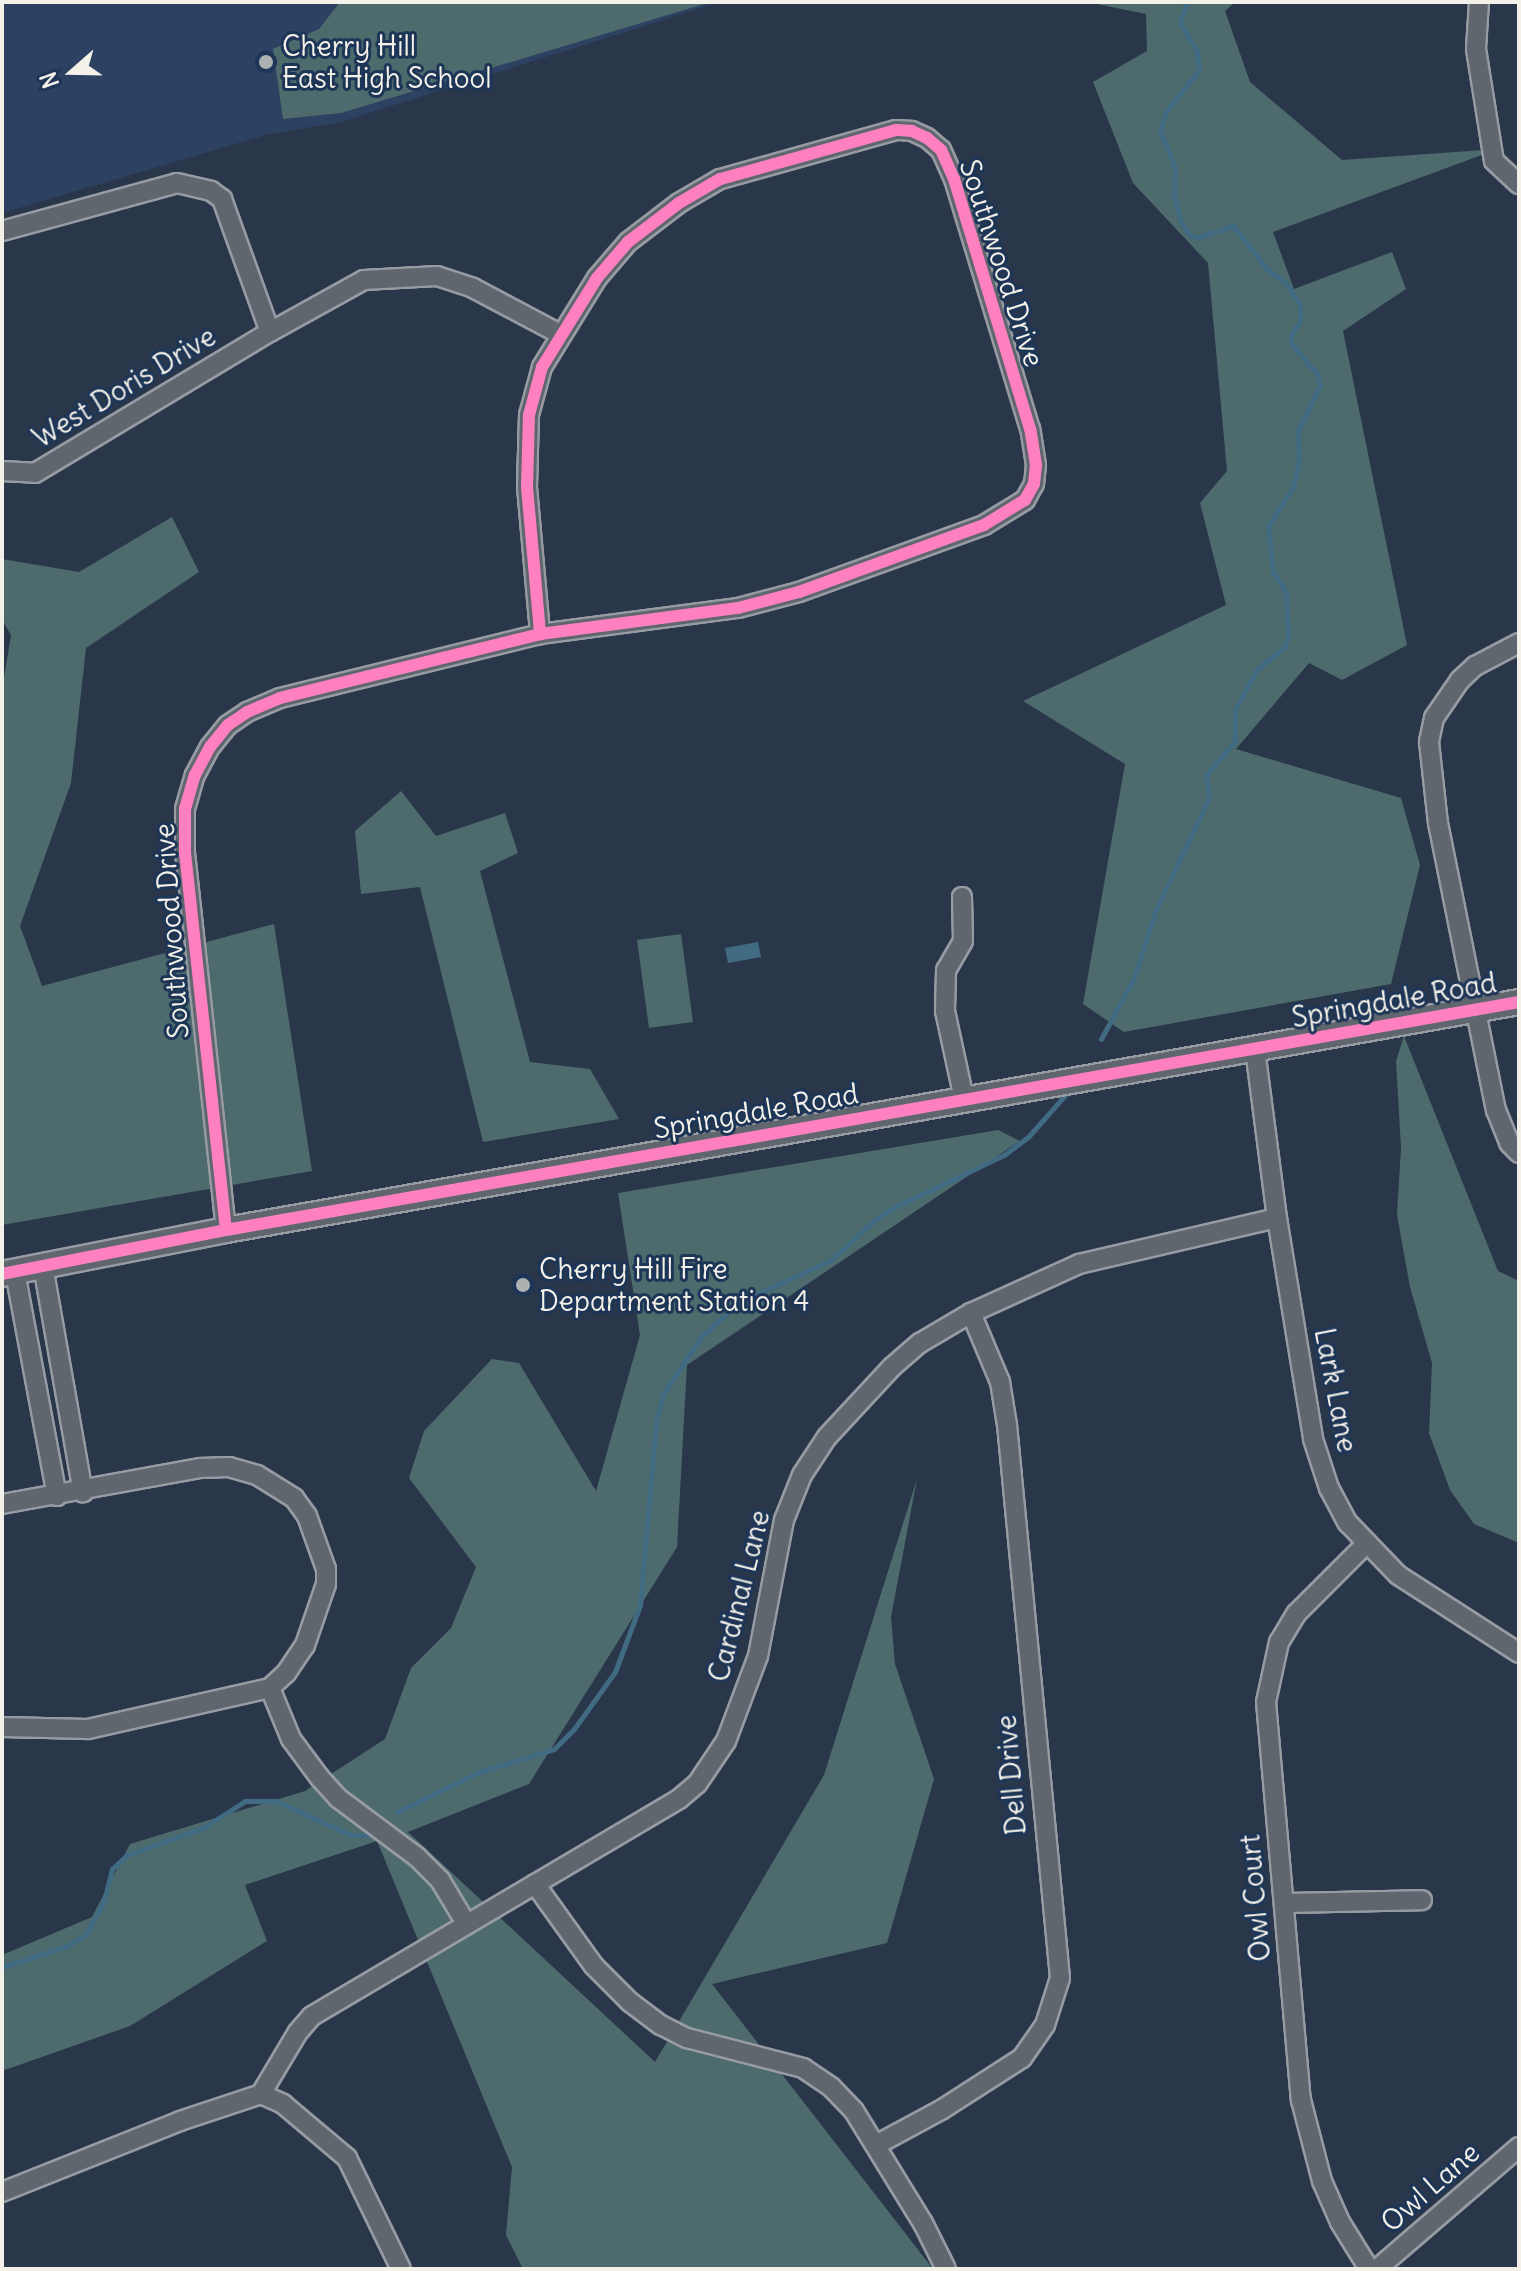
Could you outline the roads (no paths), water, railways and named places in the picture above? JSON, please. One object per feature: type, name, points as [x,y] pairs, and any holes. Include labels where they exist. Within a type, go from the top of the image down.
[{"type":"main road","name":"Springdale Road","points":[[8,1273],[226,1230],[1519,1002]]},
{"type":"street","points":[[1479,2],[1476,49],[1494,161],[1519,184]]},
{"type":"street","name":"Southwood Drive","points":[[226,1230],[185,854],[185,809],[203,761],[228,725],[247,712],[280,698],[540,634],[738,608],[799,592],[996,519],[1025,500],[1034,484],[1036,465],[1030,429],[954,179],[941,150],[912,131],[896,130],[720,179],[679,203],[628,242],[597,278],[542,367],[529,415],[527,487],[540,634]]},
{"type":"street","points":[[2,231],[177,183],[211,191],[222,199],[270,332]]},
{"type":"street","name":"West Doris Drive","points":[[2,471],[35,473],[270,332],[364,280],[437,276],[473,288],[560,334]]},
{"type":"street","points":[[1519,643],[1475,666],[1460,680],[1434,718],[1429,742],[1438,823],[1474,1010],[1496,1110],[1509,1143],[1519,1153]]},
{"type":"street","points":[[962,897],[963,941],[946,970],[945,1011],[964,1099]]},
{"type":"street","name":"Lark Lane","points":[[1255,1049],[1277,1218],[1313,1439],[1329,1488],[1348,1523],[1398,1575],[1519,1653]]},
{"type":"street","name":"Cardinal Lane","points":[[261,2094],[298,2032],[312,2016],[679,1799],[697,1784],[726,1741],[758,1656],[784,1520],[802,1475],[827,1437],[892,1367],[920,1343],[971,1313],[1079,1264],[1277,1218]]},
{"type":"street","points":[[43,1266],[83,1492]]},
{"type":"street","points":[[8,1273],[57,1496]]},
{"type":"street","name":"Dell Drive","points":[[876,2145],[941,2110],[1022,2058],[1045,2025],[1060,1978],[1007,1425],[1000,1382],[971,1313]]},
{"type":"street","points":[[2,1504],[83,1492],[201,1468],[229,1467],[257,1475],[294,1498],[307,1516],[326,1569],[326,1584],[305,1645],[286,1673],[270,1688],[88,1729],[2,1727]]},
{"type":"street","name":"Owl Court","points":[[1367,1543],[1296,1614],[1279,1642],[1269,1675],[1266,1702],[1301,2100],[1322,2181],[1340,2222],[1369,2269]]},
{"type":"street","points":[[270,1688],[291,1739],[320,1778],[338,1798],[417,1857],[440,1880],[467,1925]]},
{"type":"street","points":[[535,1884],[594,1966],[630,2002],[687,2038],[803,2068],[831,2087],[854,2111],[876,2145],[923,2223],[946,2269]]},
{"type":"street","points":[[1284,1903],[1422,1900]]},
{"type":"street","points":[[2,2192],[180,2121],[261,2094],[283,2104],[347,2158],[401,2269]]},
{"type":"street","name":"Owl Lane","points":[[1377,2269],[1519,2147]]},
{"type":"waterway","points":[[1101,1039],[1134,978],[1155,912],[1209,798],[1206,775],[1235,741],[1235,710],[1257,669],[1284,648],[1288,637],[1286,593],[1273,571],[1268,526],[1293,487],[1299,461],[1298,431],[1320,385],[1317,374],[1291,343],[1291,335],[1300,321],[1300,305],[1286,283],[1268,270],[1233,226],[1197,238],[1189,234],[1181,222],[1174,195],[1175,168],[1160,130],[1167,110],[1199,70],[1197,51],[1180,23],[1187,2]]},
{"type":"waterway","points":[[397,1812],[479,1772],[554,1749],[574,1729],[615,1672],[640,1605],[656,1422],[663,1394],[700,1338],[738,1303],[831,1260],[877,1218],[1004,1155],[1028,1137],[1066,1094]]},
{"type":"waterway","points":[[2,1967],[67,1946],[86,1934],[104,1901],[112,1869],[127,1855],[203,1828],[245,1801],[276,1801],[351,1835],[371,1835]]},
{"type":"place","name":"Cherry Hill East High School","points":[[266,62]]},
{"type":"place","name":"Cherry Hill Fire Department Station 4","points":[[523,1285]]}]
